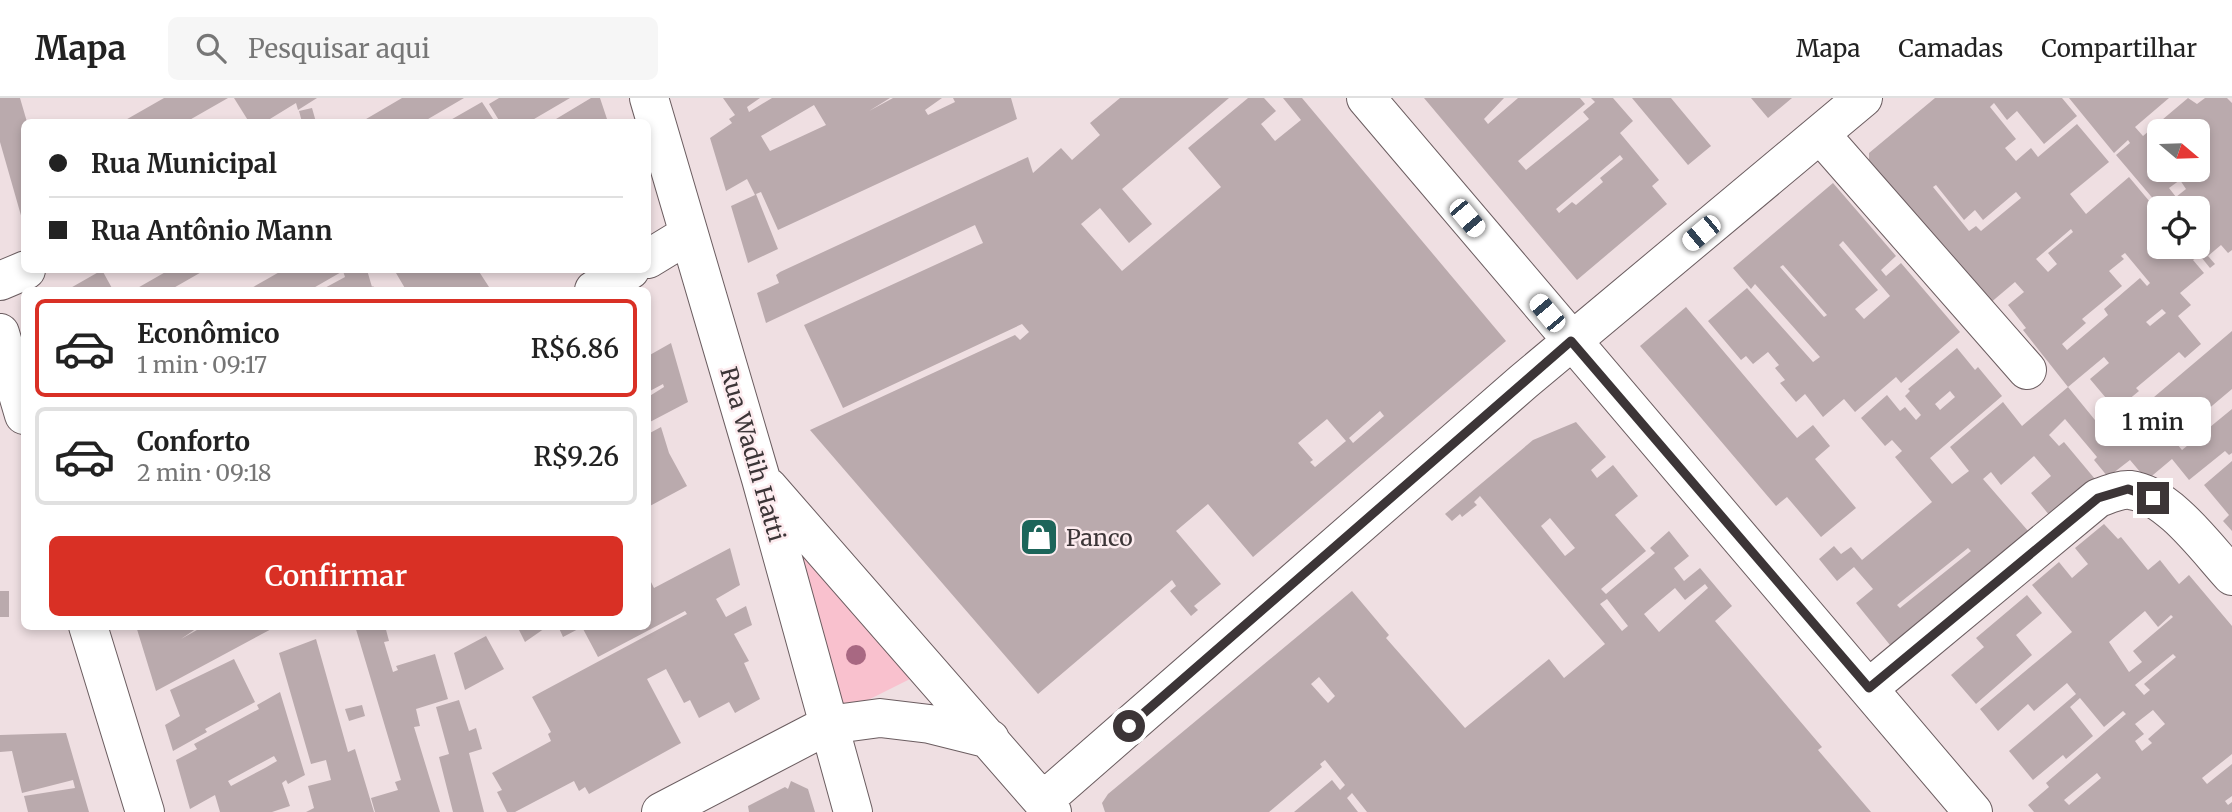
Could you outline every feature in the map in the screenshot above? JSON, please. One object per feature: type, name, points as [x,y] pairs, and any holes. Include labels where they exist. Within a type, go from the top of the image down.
[{"type":"street","name":"Rua Wadih Hatti","points":[[649,98],[761,479],[852,812]]},
{"type":"street","points":[[1366,98],[1973,812]]},
{"type":"street","points":[[761,479],[1048,806],[1571,341],[1863,98]]},
{"type":"street","points":[[1820,134],[2027,370]]},
{"type":"street","points":[[651,257],[688,234]]},
{"type":"street","points":[[0,281],[21,272]]},
{"type":"street","points":[[599,287],[625,273]]},
{"type":"street","points":[[0,333],[21,405]]},
{"type":"street","points":[[1869,688],[2098,498],[2128,489],[2153,498],[2182,521],[2232,576]]},
{"type":"street","points":[[89,630],[145,812]]},
{"type":"street","points":[[661,812],[828,725],[880,718],[930,723],[990,739]]},
{"type":"shaded area","points":[[800,553],[916,676],[840,714]]},
{"type":"building","points":[[0,98],[20,98],[26,119],[21,119],[21,216],[0,142]]},
{"type":"building","points":[[164,98],[228,98],[191,119],[127,119]]},
{"type":"building","points":[[234,98],[317,98],[298,110],[296,103],[270,119],[247,119]]},
{"type":"building","points":[[402,98],[464,98],[428,119],[366,119]]},
{"type":"building","points":[[499,98],[570,98],[534,119],[498,119],[489,104]]},
{"type":"building","points":[[591,98],[600,98],[607,119],[556,119]]},
{"type":"building","points":[[723,98],[760,98],[747,107],[749,112],[772,98],[890,98],[869,111],[893,98],[942,98],[925,110],[928,115],[955,102],[953,98],[1011,98],[1017,119],[778,230],[761,192],[756,194],[778,249],[748,263],[731,206],[755,195],[747,179],[726,191],[710,138],[732,123],[729,119],[735,115]],"holes":[[[814,105],[826,125],[770,151],[761,136]]]},
{"type":"building","points":[[1120,98],[1229,98],[1122,189],[1152,224],[1129,243],[1100,208],[1081,224],[1122,271],[1221,187],[1188,148],[1248,98],[1264,98],[1276,111],[1261,124],[1275,141],[1301,120],[1283,98],[1302,98],[1506,341],[1253,557],[1208,504],[1176,531],[1221,584],[1194,606],[1198,610],[1191,616],[1170,591],[1176,586],[1172,580],[1038,694],[810,430],[1015,335],[1020,340],[1029,332],[1022,324],[843,408],[804,325],[983,243],[975,225],[766,323],[757,293],[779,283],[776,275],[780,272],[1028,157],[1033,173],[1061,148],[1072,160],[1100,135],[1090,123]],"holes":[[[1380,411],[1384,416],[1353,443],[1349,438]],[[1327,419],[1346,441],[1315,467],[1310,462],[1313,460],[1298,443]]]},
{"type":"building","points":[[1424,98],[1504,98],[1484,119],[1488,124],[1518,98],[1580,98],[1585,104],[1518,161],[1526,170],[1589,119],[1583,112],[1595,102],[1591,98],[1613,98],[1633,121],[1620,133],[1659,180],[1652,186],[1667,204],[1577,280]],"holes":[[[1620,155],[1623,159],[1600,178],[1603,182],[1576,205],[1572,202],[1559,213],[1556,209]]]},
{"type":"building","points":[[1632,98],[1671,98],[1711,146],[1688,165]]},
{"type":"building","points":[[1751,98],[1792,98],[1768,118]]},
{"type":"building","points":[[1935,98],[2062,98],[2077,116],[2044,144],[2017,111],[2007,120],[1994,103],[1990,107],[2016,139],[2005,148],[2016,161],[2031,148],[2038,157],[2077,124],[2109,162],[2070,194],[2086,214],[2129,177],[2147,198],[2147,259],[2194,259],[2204,273],[2180,293],[2191,305],[2178,316],[2201,344],[2185,358],[2179,352],[2136,388],[2139,391],[2116,410],[2090,379],[2109,363],[2104,357],[2068,387],[2023,330],[2026,328],[2008,305],[2024,292],[2015,282],[1989,304],[1869,162],[1869,153]],"holes":[[[1936,185],[1964,220],[1975,210],[1983,220],[2016,192],[2021,198],[1981,231],[1976,226],[1969,231],[1933,187]],[[2071,229],[2073,232],[2048,253],[2057,264],[2048,272],[2036,259]],[[2125,253],[2150,283],[2147,286],[2140,278],[2104,309],[2108,315],[2067,350],[2062,344],[2086,323],[2082,319],[2122,286],[2109,271],[2124,259],[2121,256]],[[2162,309],[2166,313],[2150,326],[2146,322]]]},
{"type":"building","points":[[2069,98],[2169,98],[2135,127],[2143,136],[2147,133],[2147,182],[2177,182],[2169,188],[2175,196],[2151,196],[2116,155],[2130,143],[2128,140],[2114,153]]},
{"type":"building","points":[[2188,98],[2197,104],[2205,98],[2227,98],[2232,103],[2232,250],[2228,253],[2221,245],[2210,254],[2210,196],[2177,196],[2186,189],[2181,182],[2210,182],[2210,119],[2163,119]]},
{"type":"building","points":[[482,102],[493,119],[452,119]]},
{"type":"building","points":[[312,108],[315,119],[301,119],[299,111]]},
{"type":"building","points":[[1833,183],[1896,256],[1881,270],[1886,276],[1901,263],[1960,332],[1901,383],[1896,377],[1855,412],[1844,399],[1823,417],[1805,394],[1796,402],[1780,383],[1785,380],[1775,368],[1779,365],[1768,352],[1753,364],[1746,356],[1741,360],[1708,321],[1747,288],[1813,362],[1820,357],[1755,284],[1751,289],[1733,268]],"holes":[[[1843,241],[1890,296],[1864,319],[1855,309],[1878,290],[1839,245]],[[1783,265],[1827,315],[1824,317],[1780,267]]]},
{"type":"building","points":[[2210,258],[2215,264],[2210,268],[2203,259]]},
{"type":"building","points":[[97,273],[104,273],[111,287],[72,287]]},
{"type":"building","points":[[164,273],[200,273],[175,287],[139,287]]},
{"type":"building","points":[[278,273],[340,273],[315,287],[253,287]]},
{"type":"building","points":[[344,273],[368,273],[372,287],[327,287],[345,277]]},
{"type":"building","points":[[396,273],[480,273],[489,287],[404,287]]},
{"type":"building","points":[[1686,307],[1797,438],[1813,425],[1830,446],[1815,459],[1856,508],[1821,537],[1787,497],[1776,506],[1640,346]]},
{"type":"building","points":[[2232,331],[2232,389],[2200,416],[2189,404],[2162,426],[2182,450],[2232,409],[2232,453],[2229,455],[2225,451],[2189,480],[2172,459],[2147,480],[2130,460],[2108,477],[2094,460],[2097,457],[2065,419],[2049,435],[2059,446],[2064,442],[2100,485],[2055,522],[2031,493],[2051,476],[2034,456],[2001,485],[1991,472],[1983,479],[2035,539],[1894,650],[1856,603],[1873,589],[1854,567],[1837,581],[1819,559],[1834,546],[1841,554],[1851,547],[1862,560],[1932,502],[1895,457],[1902,451],[1892,440],[1885,446],[1861,418],[1887,395],[1900,411],[1905,407],[1916,420],[1921,415],[1905,396],[1910,391],[1908,389],[1957,348],[1975,370],[1978,367],[2002,396],[1930,458],[1952,484],[1969,471],[1950,447],[2003,402],[2022,426],[2068,387],[2108,436]],"holes":[[[1950,391],[1955,397],[1940,410],[1935,404]],[[1968,548],[1971,551],[1900,608],[1897,605]]]},
{"type":"building","points":[[671,343],[688,402],[651,421],[651,395],[664,387],[663,384],[651,390],[651,354]]},
{"type":"building","points":[[1576,422],[1606,457],[1591,470],[1597,478],[1613,465],[1638,496],[1615,515],[1646,551],[1601,589],[1606,594],[1655,553],[1650,548],[1669,531],[1689,556],[1674,568],[1684,581],[1700,568],[1732,606],[1715,621],[1822,747],[1818,750],[1871,812],[1367,812],[1352,793],[1347,798],[1358,812],[1294,812],[1332,780],[1340,790],[1345,785],[1325,760],[1320,764],[1322,767],[1269,812],[1105,812],[1102,803],[1108,794],[1352,591],[1389,635],[1386,638],[1465,728],[1549,659],[1564,678],[1605,644],[1480,496],[1474,502],[1477,505],[1462,517],[1460,514],[1452,521],[1445,514],[1533,440]],"holes":[[[1550,518],[1575,548],[1565,556],[1541,526]],[[1705,584],[1708,588],[1659,632],[1644,614],[1675,588],[1685,600]],[[1607,599],[1628,626],[1622,631],[1600,604]],[[1319,677],[1335,696],[1328,703],[1311,684]]]},
{"type":"building","points":[[661,427],[669,453],[687,486],[651,505],[651,432]]},
{"type":"building","points":[[2232,461],[2232,531],[2223,521],[2229,515],[2204,485]]},
{"type":"building","points":[[2104,524],[2118,539],[2121,537],[2148,570],[2160,560],[2179,584],[2189,575],[2232,626],[2232,754],[2202,778],[2207,784],[2232,764],[2232,796],[2225,801],[2228,805],[2232,802],[2232,812],[2034,812],[2028,805],[2049,787],[2046,783],[2126,714],[2123,711],[2104,727],[2080,698],[2070,707],[2093,736],[2066,759],[2063,755],[2033,780],[2009,751],[2076,694],[2067,683],[2034,711],[2028,704],[1998,731],[1980,709],[2072,632],[2032,585],[2059,562],[2072,578],[2088,564],[2075,548]],"holes":[[[2145,611],[2158,627],[2171,615],[2173,617],[2133,651],[2142,662],[2129,672],[2109,642]],[[2173,654],[2176,657],[2144,684],[2150,690],[2144,695],[2135,685]],[[2153,710],[2165,724],[2148,739],[2152,743],[2142,751],[2135,741],[2144,734],[2135,724]],[[2097,773],[2101,778],[2069,805],[2064,800]]]},
{"type":"building","points":[[730,548],[740,585],[716,599],[726,617],[746,606],[752,625],[734,634],[749,661],[744,663],[760,699],[735,713],[729,702],[699,718],[690,700],[684,703],[666,669],[647,679],[681,743],[589,794],[585,787],[579,791],[574,781],[515,812],[507,812],[497,792],[502,790],[492,773],[551,741],[548,734],[551,732],[532,697],[687,614],[685,611],[651,629],[651,582],[654,588]]},
{"type":"building","points":[[0,591],[9,591],[9,617],[0,617]]},
{"type":"building","points":[[2027,595],[2042,613],[2016,635],[2032,655],[1976,704],[1951,675],[1984,647],[1976,638]]},
{"type":"building","points":[[137,630],[194,630],[181,639],[197,630],[270,630],[156,691]]},
{"type":"building","points":[[356,630],[386,630],[389,641],[384,642],[393,672],[398,670],[396,666],[435,654],[448,699],[416,709],[420,726],[414,727],[440,812],[375,812],[371,798],[398,790],[395,782],[401,780]]},
{"type":"building","points":[[519,630],[542,630],[525,642]]},
{"type":"building","points":[[560,630],[576,630],[563,637]]},
{"type":"building","points":[[584,630],[649,630],[598,657]]},
{"type":"building","points":[[486,636],[504,669],[465,690],[454,653]]},
{"type":"building","points":[[316,639],[348,752],[355,749],[374,812],[306,812],[314,808],[308,786],[331,780],[326,760],[311,764],[279,653]]},
{"type":"building","points":[[234,659],[255,702],[205,729],[207,732],[173,751],[165,725],[180,716],[170,690]]},
{"type":"building","points":[[280,692],[305,775],[288,784],[286,780],[282,783],[290,806],[272,812],[220,812],[215,795],[190,809],[176,760],[197,749],[194,744],[259,709],[257,705]],"holes":[[[274,756],[277,761],[231,786],[228,781]]]},
{"type":"building","points":[[459,700],[469,731],[476,728],[482,749],[469,753],[484,812],[453,812],[439,757],[449,754],[436,707]]},
{"type":"building","points":[[362,705],[365,716],[349,721],[345,709]]},
{"type":"building","points":[[66,733],[89,812],[28,812],[24,796],[75,788],[73,780],[22,793],[12,751],[0,752],[0,735]]},
{"type":"building","points":[[791,781],[808,789],[815,812],[749,812],[748,806],[785,787],[788,789]]},
{"type":"place","name":"Panco","points":[[1039,537]]},
{"type":"route","points":[[1129,726],[1571,341],[1869,688],[2098,498],[2128,489],[2153,498]]}]
